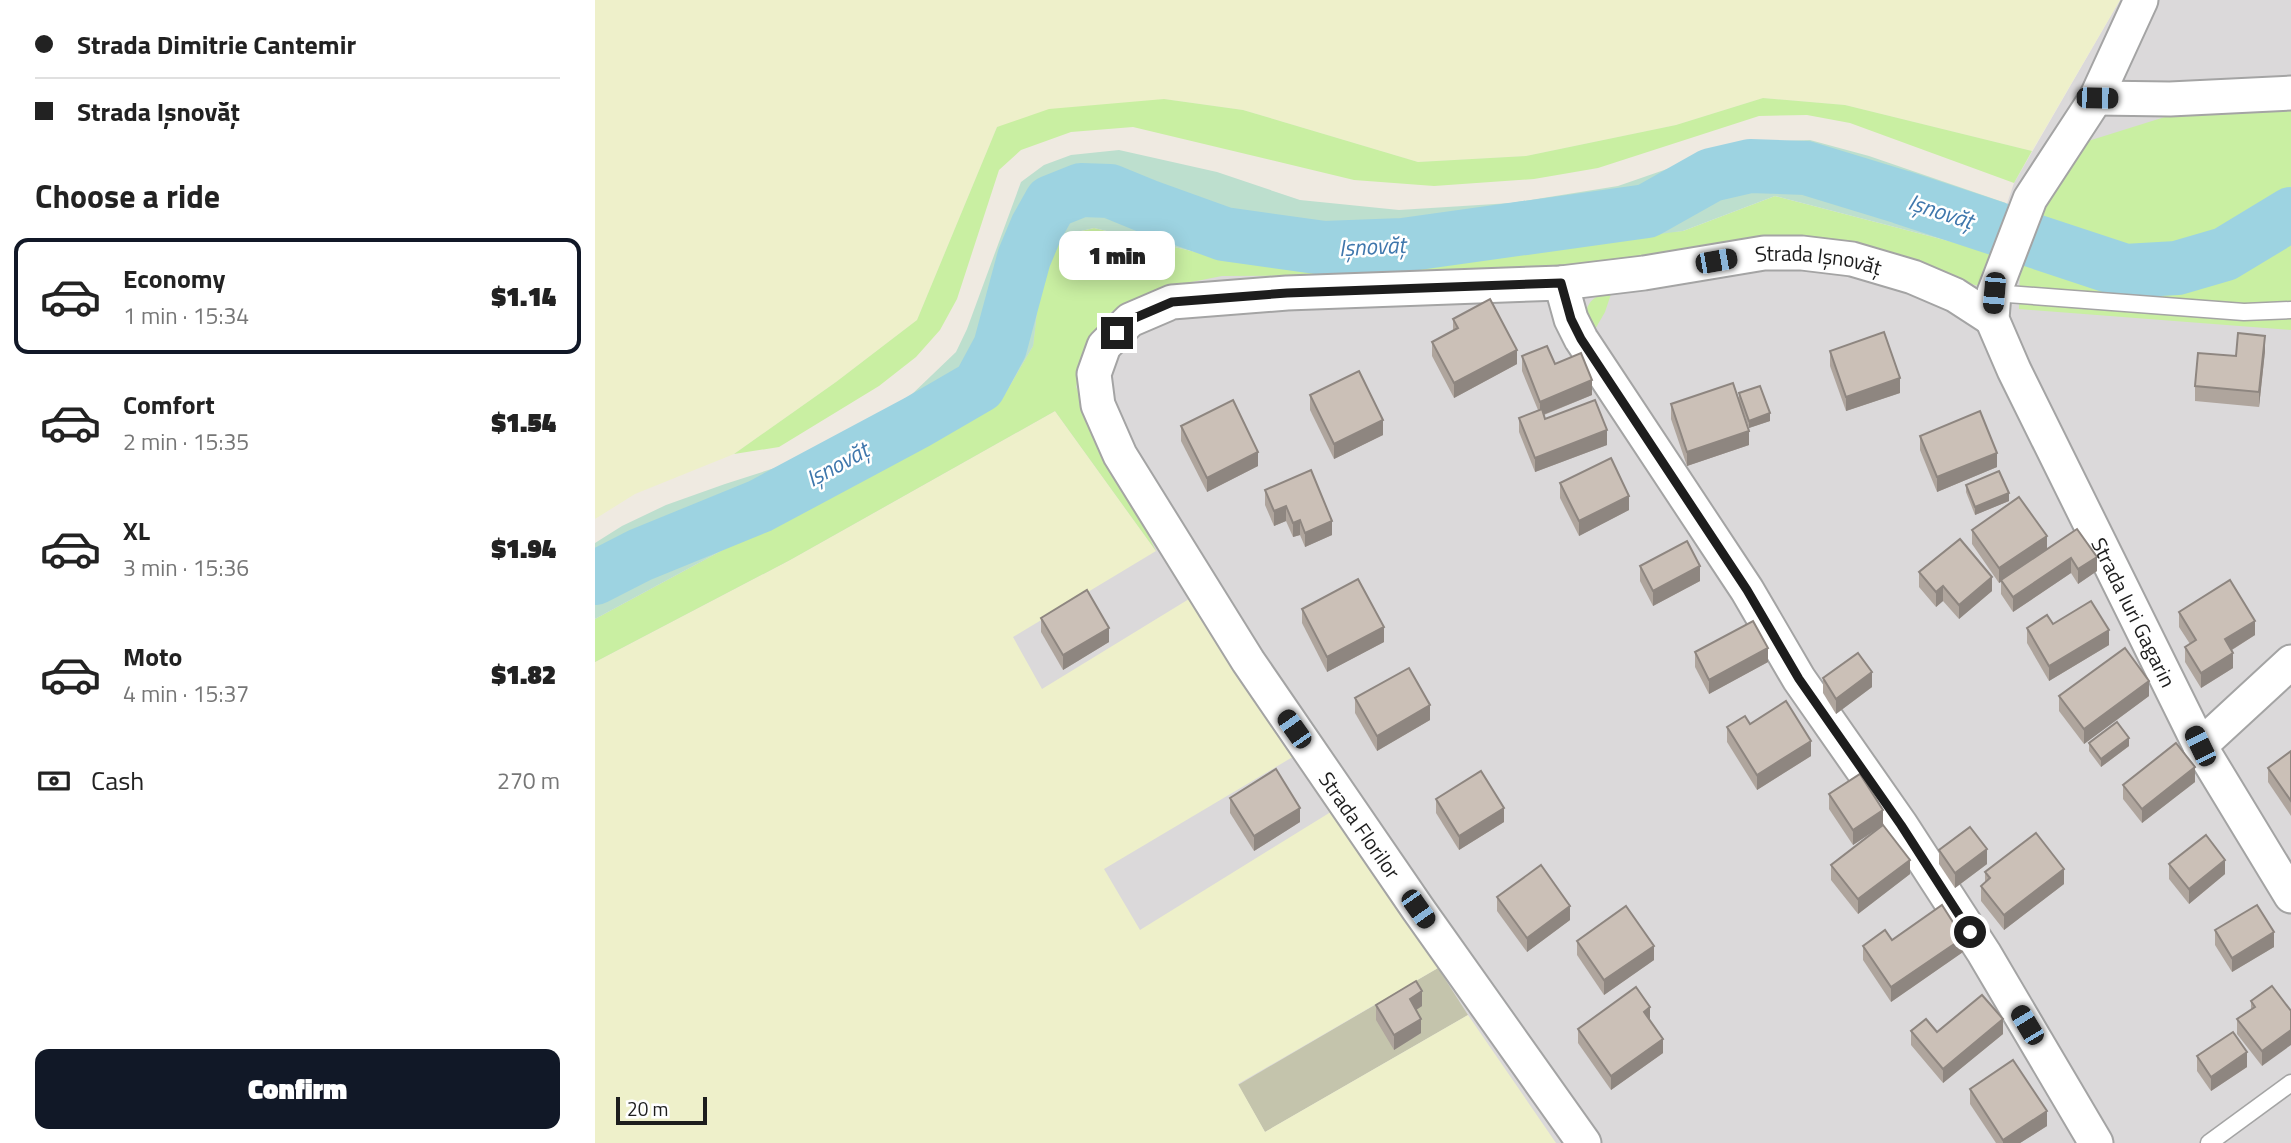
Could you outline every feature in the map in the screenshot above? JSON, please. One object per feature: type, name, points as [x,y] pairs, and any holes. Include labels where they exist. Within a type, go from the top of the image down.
[{"type":"street","points":[[1993,306],[2006,260],[2030,200],[2097,98],[2141,0]]},
{"type":"street","points":[[2097,98],[2170,99],[2291,93]]},
{"type":"street","name":"Strada Ișnovăț","points":[[1104,346],[1130,320],[1172,302],[1287,293],[1561,283],[1644,273],[1764,253],[1802,253],[1852,259],[1913,277],[1955,295],[1993,306]]},
{"type":"street","points":[[1561,283],[1571,319],[1581,339],[1747,590],[1799,679],[1901,825],[1984,953],[2096,1143]]},
{"type":"street","name":"Strada Iuri Gagarin","points":[[1993,306],[2014,369],[2200,746],[2291,896]]},
{"type":"street","name":"Strada Florilor","points":[[1104,346],[1094,374],[1098,405],[1121,455],[1248,661],[1418,909],[1584,1143]]},
{"type":"street","points":[[2200,746],[2291,662]]},
{"type":"lane","name":"Strada Ișnovăț","points":[[1993,306],[2244,312],[2291,310]]},
{"type":"lane","points":[[2209,1143],[2291,1083]]},
{"type":"shaded area","points":[[595,0],[2120,0],[2032,151],[1845,105],[1763,98],[1676,125],[1526,156],[1418,162],[1243,110],[1164,99],[997,127],[917,320],[836,382],[734,454],[635,494],[595,519]]},
{"type":"shaded area","points":[[2120,0],[2291,0],[2291,1143],[839,1143],[595,763],[595,619],[1002,399],[1044,252],[1991,251],[2014,183]]},
{"type":"shaded area","points":[[1810,140],[1869,156],[2006,203],[1991,252],[1775,196],[1683,231],[1383,269],[1234,261],[1094,228],[1068,234],[1044,253],[1033,346],[1002,399],[595,619],[595,543],[622,526],[666,505],[790,463],[908,398],[956,352],[1021,182],[1044,165],[1071,155],[1119,150],[1217,172],[1300,200],[1399,210],[1511,203],[1618,186],[1693,160],[1758,142]]},
{"type":"shaded area","points":[[1055,411],[1156,551],[1013,637],[1042,689],[1189,599],[1296,755],[1104,869],[1140,930],[1334,810],[1382,879],[1438,968],[1238,1084],[1265,1132],[1468,1015],[1556,1143],[595,1143],[595,662],[790,560]]},
{"type":"shaded area","points":[[1438,968],[1468,1015],[1265,1132],[1238,1085]]},
{"type":"green space","points":[[1763,98],[1845,105],[2032,151],[2014,183],[1850,123],[1807,115],[1759,116],[1598,168],[1534,179],[1434,186],[1354,180],[1133,127],[1071,132],[1021,150],[999,170],[957,299],[940,330],[916,357],[879,386],[779,447],[734,454],[836,382],[917,320],[997,127],[1049,109],[1164,99],[1243,110],[1418,162],[1526,156],[1676,125]]},
{"type":"green space","points":[[2291,104],[2291,330],[2019,309],[2020,263],[2044,200],[2085,142],[2184,111]]},
{"type":"green space","points":[[1775,196],[1991,252],[1978,286],[1862,250],[1603,269],[1222,276],[1156,289],[1106,315],[1089,345],[1076,387],[1156,551],[1055,411],[790,560],[595,662],[595,619],[1002,399],[1033,346],[1044,252],[1068,234],[1094,228],[1234,261],[1683,231]]},
{"type":"green space","points":[[1603,294],[1611,294],[1605,312],[1590,338],[1586,312],[1591,301]]},
{"type":"building","points":[[1490,299],[1517,350],[1454,383],[1432,342],[1458,328],[1453,319]]},
{"type":"building","points":[[1884,332],[1900,378],[1846,397],[1830,351]]},
{"type":"building","points":[[2238,333],[2265,336],[2259,392],[2195,386],[2198,353],[2236,356]]},
{"type":"building","points":[[1547,346],[1555,364],[1581,353],[1592,380],[1540,402],[1522,356]]},
{"type":"building","points":[[1359,371],[1383,420],[1334,444],[1310,395]]},
{"type":"building","points":[[1733,383],[1749,431],[1687,452],[1671,404]]},
{"type":"building","points":[[1760,386],[1770,413],[1749,421],[1739,393]]},
{"type":"building","points":[[1233,400],[1258,452],[1207,478],[1181,426]]},
{"type":"building","points":[[1595,400],[1607,430],[1535,458],[1519,418],[1542,409],[1545,419]]},
{"type":"building","points":[[1980,411],[1997,453],[1937,477],[1920,436]]},
{"type":"building","points":[[1611,458],[1629,496],[1579,521],[1560,483]]},
{"type":"building","points":[[1311,470],[1332,521],[1305,533],[1300,520],[1293,523],[1286,506],[1274,511],[1265,490]]},
{"type":"building","points":[[1999,471],[2009,493],[1975,507],[1966,485]]},
{"type":"building","points":[[2019,497],[2047,536],[1999,568],[1972,530]]},
{"type":"building","points":[[2077,529],[2097,557],[2078,569],[2071,558],[2013,597],[2001,580]]},
{"type":"building","points":[[1960,539],[1992,577],[1959,605],[1943,586],[1936,592],[1919,572]]},
{"type":"building","points":[[1687,541],[1700,566],[1653,591],[1640,566]]},
{"type":"building","points":[[1358,579],[1384,627],[1327,657],[1302,609]]},
{"type":"building","points":[[2230,580],[2255,621],[2225,639],[2233,653],[2201,673],[2185,647],[2196,640],[2179,612]]},
{"type":"building","points":[[1087,590],[1109,628],[1063,655],[1041,618]]},
{"type":"building","points":[[2091,601],[2109,630],[2049,666],[2027,628],[2047,615],[2053,624]]},
{"type":"building","points":[[1753,621],[1768,648],[1709,680],[1695,652]]},
{"type":"building","points":[[2125,648],[2149,681],[2084,729],[2059,696]]},
{"type":"building","points":[[1858,653],[1872,672],[1836,699],[1823,678]]},
{"type":"building","points":[[1409,668],[1430,705],[1377,736],[1355,698]]},
{"type":"building","points":[[1786,701],[1811,741],[1757,775],[1727,727],[1745,716],[1750,724]]},
{"type":"building","points":[[2117,722],[2129,738],[2101,759],[2089,743]]},
{"type":"building","points":[[2176,743],[2195,767],[2142,809],[2123,785]]},
{"type":"building","points":[[2291,751],[2291,801],[2268,768]]},
{"type":"building","points":[[1276,769],[1300,808],[1254,836],[1230,798]]},
{"type":"building","points":[[1481,771],[1504,808],[1459,836],[1436,799]]},
{"type":"building","points":[[1860,774],[1883,810],[1853,830],[1829,794]]},
{"type":"building","points":[[1883,825],[1910,860],[1858,899],[1831,865]]},
{"type":"building","points":[[1970,827],[1987,849],[1955,873],[1939,850]]},
{"type":"building","points":[[2036,833],[2064,869],[2004,915],[1981,886],[1990,878],[1985,872]]},
{"type":"building","points":[[2206,835],[2225,860],[2189,889],[2169,864]]},
{"type":"building","points":[[1541,865],[1570,906],[1527,938],[1497,897]]},
{"type":"building","points":[[1942,905],[1963,938],[1891,987],[1863,946],[1885,930],[1892,940]]},
{"type":"building","points":[[2257,905],[2274,932],[2232,958],[2215,930]]},
{"type":"building","points":[[1626,906],[1654,946],[1604,980],[1577,941]]},
{"type":"building","points":[[1416,981],[1422,991],[1410,999],[1421,1019],[1394,1035],[1376,1005]]},
{"type":"building","points":[[2272,986],[2291,1011],[2291,1030],[2262,1051],[2237,1019],[2255,1007],[2251,1001]]},
{"type":"building","points":[[1636,987],[1650,1007],[1644,1012],[1663,1039],[1611,1076],[1578,1029]]},
{"type":"building","points":[[1982,995],[2003,1019],[1943,1069],[1911,1031],[1926,1019],[1937,1032]]},
{"type":"building","points":[[2233,1032],[2247,1052],[2211,1077],[2197,1056]]},
{"type":"building","points":[[2013,1060],[2047,1111],[2003,1140],[1970,1089]]},
{"type":"waterway","name":"Ișnovăț","points":[[595,578],[640,555],[760,506],[979,386],[1000,347],[1024,258],[1037,227],[1051,202],[1081,190],[1110,191],[1224,234],[1324,248],[1403,245],[1647,211],[1711,175],[1750,166],[1806,168],[2125,271],[2177,268],[2225,254],[2291,214]]},
{"type":"route","points":[[1117,333],[1130,320],[1172,302],[1287,293],[1561,283],[1571,319],[1581,339],[1747,590],[1799,679],[1901,825],[1970,932]]}]
